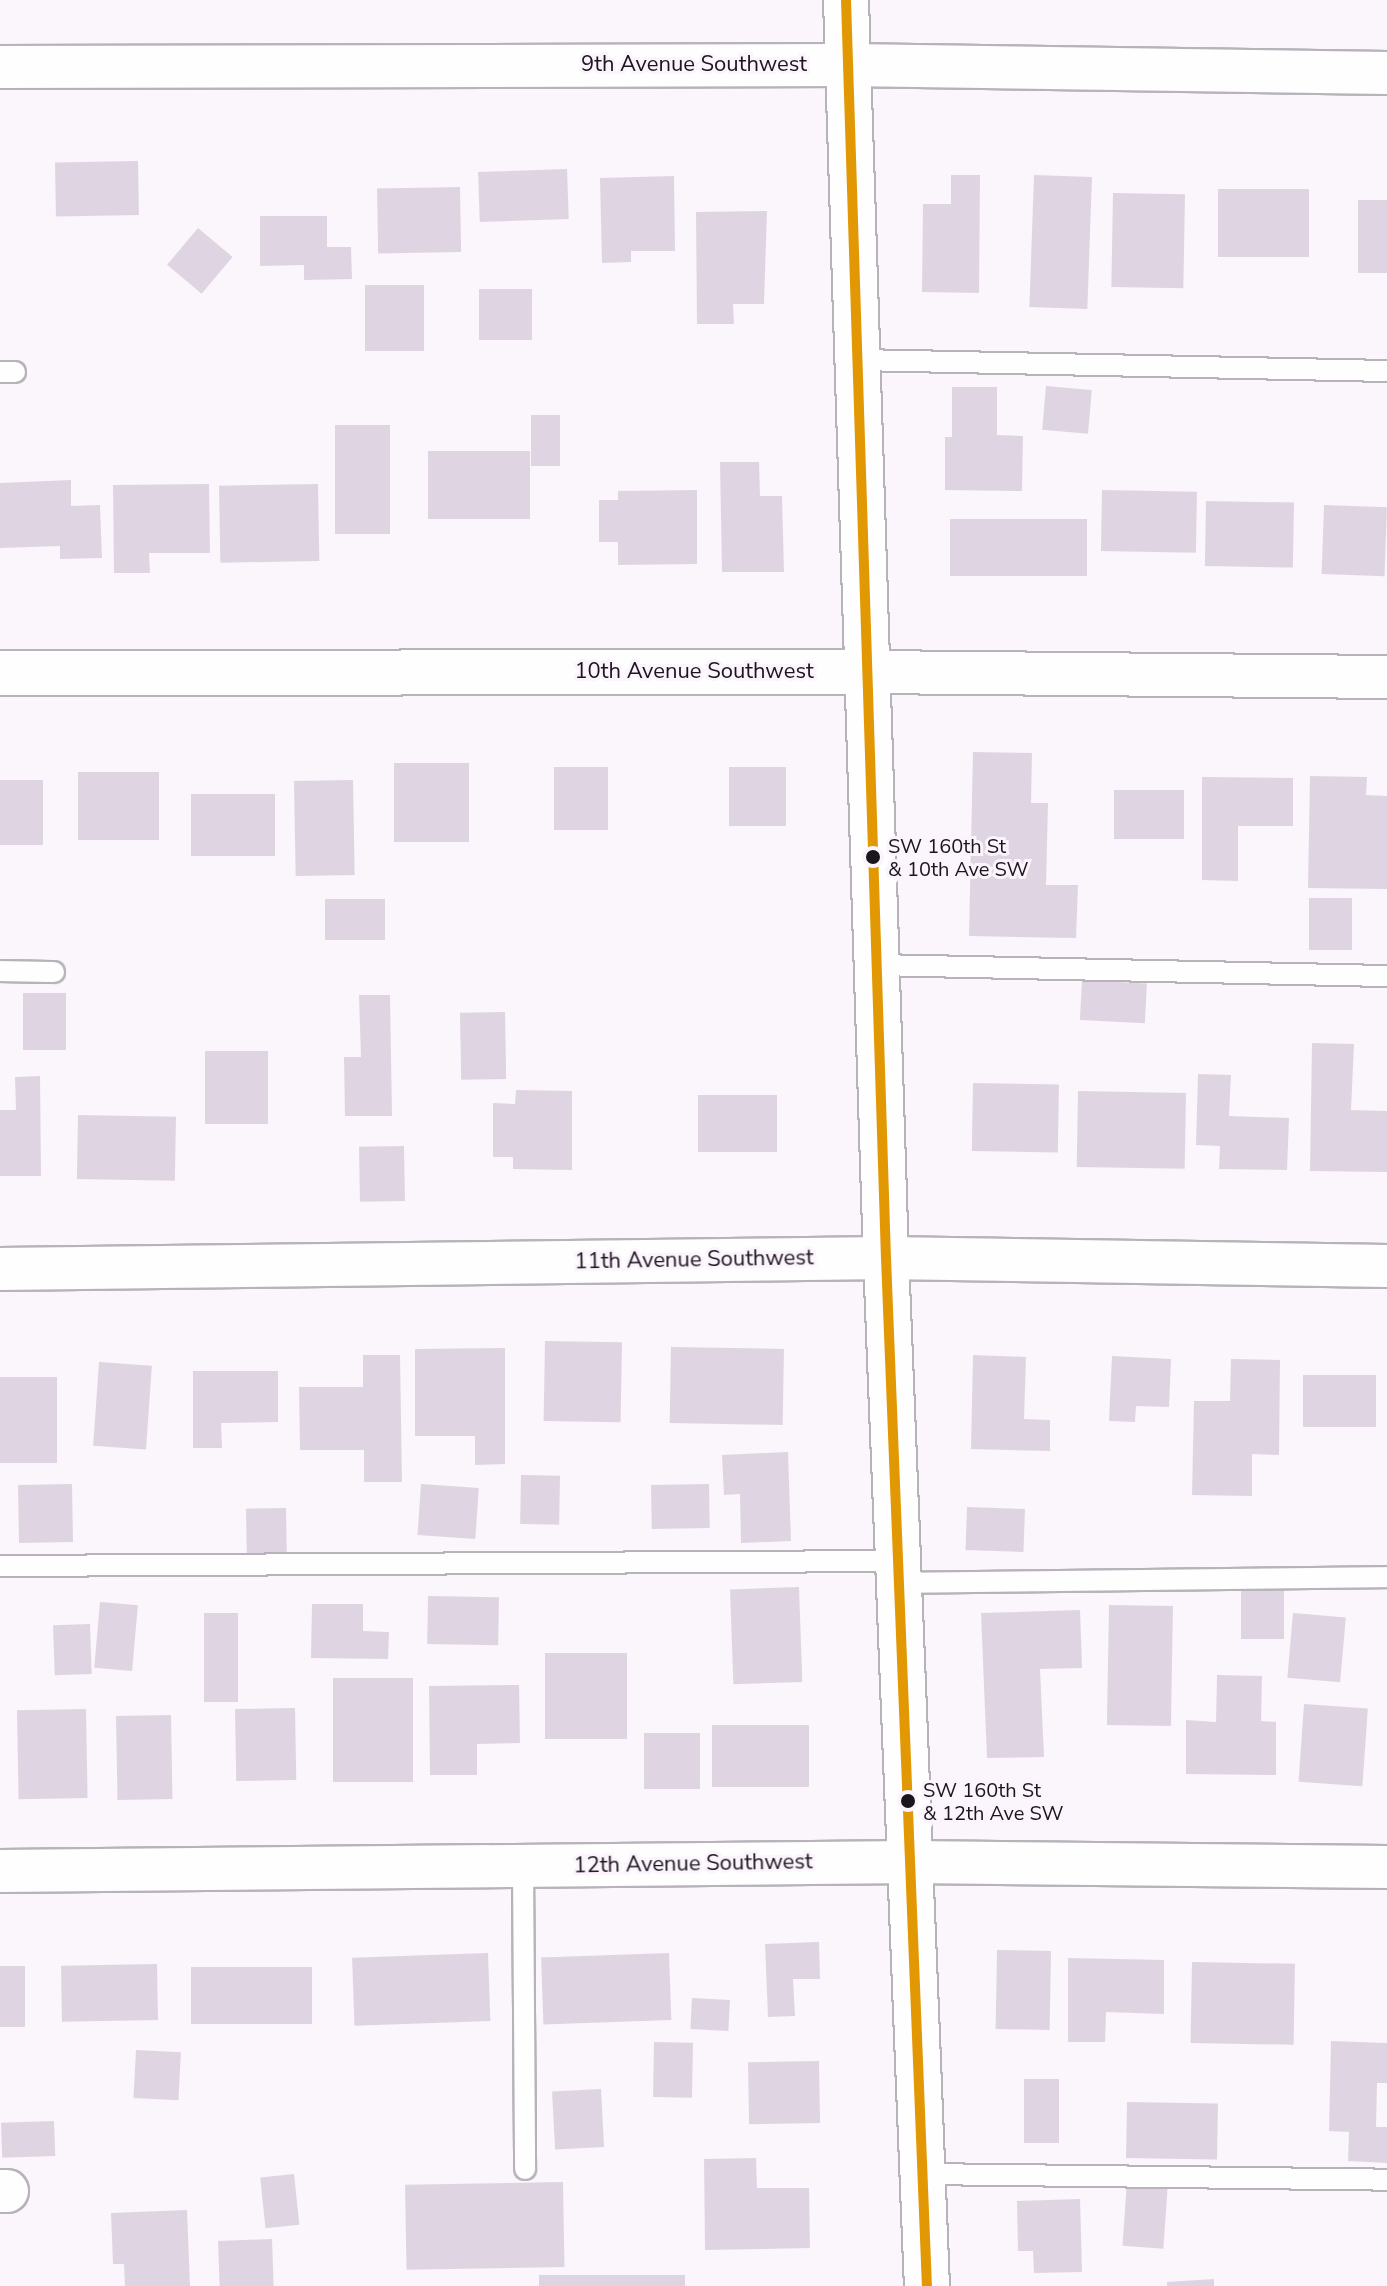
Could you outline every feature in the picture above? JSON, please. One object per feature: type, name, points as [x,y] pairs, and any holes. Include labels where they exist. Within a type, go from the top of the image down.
[{"type":"street","points":[[846,0],[886,1258],[927,2286]]},
{"type":"street","name":"9th Avenue Southwest","points":[[0,67],[849,65],[1387,73]]},
{"type":"street","name":"10th Avenue Southwest","points":[[0,673],[868,672],[1387,677]]},
{"type":"street","name":"11th Avenue Southwest","points":[[0,1269],[886,1258],[1387,1266]]},
{"type":"street","name":"12th Avenue Southwest","points":[[0,1871],[911,1862],[1387,1867]]},
{"type":"lane","points":[[858,360],[1387,371]]},
{"type":"lane","points":[[877,965],[1387,976]]},
{"type":"lane","points":[[0,971],[54,972]]},
{"type":"lane","points":[[0,1566],[1387,1577]]},
{"type":"lane","points":[[523,1866],[525,2169]]},
{"type":"lane","points":[[922,2174],[1387,2180]]},
{"type":"building","points":[[138,161],[139,215],[56,216],[55,162]]},
{"type":"building","points":[[567,169],[569,219],[480,222],[478,172]]},
{"type":"building","points":[[951,175],[980,175],[979,293],[922,292],[923,204],[951,204]]},
{"type":"building","points":[[1034,175],[1092,177],[1087,309],[1029,307]]},
{"type":"building","points":[[674,176],[675,251],[631,251],[631,262],[602,263],[600,178]]},
{"type":"building","points":[[460,187],[461,252],[378,253],[377,188]]},
{"type":"building","points":[[1218,189],[1309,189],[1309,257],[1218,257]]},
{"type":"building","points":[[1113,193],[1185,194],[1183,288],[1111,287]]},
{"type":"building","points":[[1358,200],[1387,200],[1387,273],[1358,273]]},
{"type":"building","points":[[767,211],[764,304],[733,304],[734,324],[697,324],[696,212]]},
{"type":"building","points":[[260,216],[327,216],[327,247],[351,247],[352,279],[304,280],[304,265],[260,266]]},
{"type":"building","points":[[198,228],[232,257],[202,294],[167,265]]},
{"type":"building","points":[[365,285],[424,285],[424,351],[365,351]]},
{"type":"building","points":[[479,289],[532,289],[532,340],[479,340]]},
{"type":"building","points":[[1046,386],[1092,390],[1088,434],[1042,430]]},
{"type":"building","points":[[952,387],[997,387],[997,435],[1023,436],[1022,491],[945,490],[945,437],[952,437]]},
{"type":"building","points":[[531,415],[560,415],[560,466],[531,466]]},
{"type":"building","points":[[335,425],[390,425],[390,534],[335,534]]},
{"type":"building","points":[[428,451],[530,451],[530,519],[428,519]]},
{"type":"building","points":[[720,462],[759,462],[760,496],[782,496],[784,572],[722,572]]},
{"type":"building","points":[[71,480],[71,506],[100,505],[102,558],[60,559],[60,546],[0,548],[0,483]]},
{"type":"building","points":[[209,484],[210,553],[149,553],[150,573],[114,573],[113,485]]},
{"type":"building","points":[[318,484],[319,561],[220,563],[219,486]]},
{"type":"building","points":[[697,490],[697,564],[618,565],[618,542],[599,542],[599,500],[618,500],[618,491]]},
{"type":"building","points":[[1102,490],[1197,492],[1196,553],[1101,551]]},
{"type":"building","points":[[1206,501],[1294,503],[1293,568],[1205,566]]},
{"type":"building","points":[[1324,505],[1387,507],[1385,576],[1322,574]]},
{"type":"building","points":[[950,519],[1087,519],[1087,576],[950,576]]},
{"type":"building","points":[[973,752],[1032,753],[1031,803],[1048,803],[1046,885],[1078,885],[1076,938],[969,936]]},
{"type":"building","points":[[394,763],[469,763],[469,842],[394,842]]},
{"type":"building","points":[[554,767],[608,767],[608,830],[554,830]]},
{"type":"building","points":[[729,767],[786,767],[786,826],[729,826]]},
{"type":"building","points":[[78,772],[159,772],[159,840],[78,840]]},
{"type":"building","points":[[1310,776],[1367,777],[1366,795],[1387,796],[1387,889],[1308,888]]},
{"type":"building","points":[[1202,777],[1293,778],[1293,826],[1238,826],[1238,881],[1202,880]]},
{"type":"building","points":[[0,780],[43,780],[43,845],[0,845]]},
{"type":"building","points":[[353,780],[355,875],[296,876],[294,781]]},
{"type":"building","points":[[1114,790],[1184,790],[1184,839],[1114,839]]},
{"type":"building","points":[[191,794],[275,794],[275,856],[191,856]]},
{"type":"building","points":[[1309,898],[1352,898],[1352,950],[1309,950]]},
{"type":"building","points":[[325,899],[385,899],[385,940],[325,940]]},
{"type":"building","points":[[1082,980],[1147,983],[1145,1023],[1080,1020]]},
{"type":"building","points":[[23,993],[66,993],[66,1050],[23,1050]]},
{"type":"building","points":[[359,995],[390,995],[392,1116],[345,1116],[344,1057],[361,1057]]},
{"type":"building","points":[[505,1012],[506,1079],[461,1080],[460,1013]]},
{"type":"building","points":[[1312,1043],[1354,1044],[1351,1110],[1387,1111],[1387,1172],[1310,1171]]},
{"type":"building","points":[[205,1051],[268,1051],[268,1124],[205,1124]]},
{"type":"building","points":[[1198,1074],[1231,1075],[1229,1116],[1289,1118],[1287,1170],[1219,1169],[1220,1146],[1196,1145]]},
{"type":"building","points":[[40,1076],[41,1176],[0,1176],[0,1110],[16,1110],[15,1077]]},
{"type":"building","points":[[973,1083],[1059,1085],[1058,1152],[972,1151]]},
{"type":"building","points":[[516,1090],[572,1091],[572,1170],[513,1169],[513,1157],[493,1157],[493,1103],[515,1104]]},
{"type":"building","points":[[1078,1091],[1186,1093],[1185,1169],[1077,1167]]},
{"type":"building","points":[[698,1095],[777,1095],[777,1152],[698,1152]]},
{"type":"building","points":[[78,1115],[176,1117],[175,1181],[77,1179]]},
{"type":"building","points":[[404,1146],[405,1201],[360,1202],[359,1147]]},
{"type":"building","points":[[545,1341],[622,1342],[621,1422],[544,1421]]},
{"type":"building","points":[[671,1347],[784,1349],[783,1425],[670,1423]]},
{"type":"building","points":[[505,1348],[505,1464],[475,1465],[475,1436],[415,1436],[415,1349]]},
{"type":"building","points":[[363,1355],[400,1355],[402,1482],[364,1482],[364,1450],[300,1450],[299,1387],[363,1387]]},
{"type":"building","points":[[973,1355],[1026,1357],[1024,1419],[1050,1420],[1050,1451],[971,1449]]},
{"type":"building","points":[[1112,1356],[1171,1359],[1169,1407],[1136,1406],[1135,1422],[1109,1421]]},
{"type":"building","points":[[1231,1359],[1280,1360],[1279,1455],[1252,1454],[1252,1496],[1192,1495],[1194,1401],[1230,1401]]},
{"type":"building","points":[[99,1362],[152,1366],[146,1449],[93,1446]]},
{"type":"building","points":[[193,1371],[278,1371],[278,1422],[221,1423],[222,1448],[193,1448]]},
{"type":"building","points":[[1303,1375],[1376,1375],[1376,1427],[1303,1427]]},
{"type":"building","points":[[0,1377],[57,1377],[57,1463],[0,1463]]},
{"type":"building","points":[[788,1452],[791,1541],[741,1543],[740,1494],[724,1495],[722,1455]]},
{"type":"building","points":[[521,1475],[560,1476],[559,1525],[520,1524]]},
{"type":"building","points":[[72,1484],[73,1542],[19,1543],[18,1485]]},
{"type":"building","points":[[421,1484],[479,1488],[475,1539],[417,1535]]},
{"type":"building","points":[[709,1484],[710,1528],[652,1529],[651,1485]]},
{"type":"building","points":[[967,1507],[1025,1509],[1023,1552],[965,1550]]},
{"type":"building","points":[[286,1508],[287,1556],[247,1557],[246,1509]]},
{"type":"building","points":[[799,1587],[802,1682],[733,1684],[730,1589]]},
{"type":"building","points":[[1241,1590],[1284,1590],[1284,1639],[1241,1639]]},
{"type":"building","points":[[428,1596],[499,1597],[498,1645],[427,1644]]},
{"type":"building","points":[[100,1602],[138,1605],[132,1671],[94,1668]]},
{"type":"building","points":[[312,1604],[363,1604],[363,1631],[389,1632],[388,1659],[311,1658]]},
{"type":"building","points":[[1109,1605],[1173,1606],[1171,1726],[1107,1725]]},
{"type":"building","points":[[1080,1610],[1082,1668],[1040,1669],[1044,1757],[987,1758],[981,1613]]},
{"type":"building","points":[[204,1613],[238,1613],[238,1702],[204,1702]]},
{"type":"building","points":[[1293,1613],[1346,1618],[1340,1682],[1287,1678]]},
{"type":"building","points":[[90,1624],[92,1674],[55,1675],[53,1625]]},
{"type":"building","points":[[545,1653],[627,1653],[627,1739],[545,1739]]},
{"type":"building","points":[[1217,1675],[1262,1676],[1261,1721],[1276,1722],[1276,1775],[1186,1774],[1186,1720],[1216,1722]]},
{"type":"building","points":[[333,1678],[413,1678],[413,1782],[333,1782]]},
{"type":"building","points":[[519,1685],[520,1743],[477,1744],[477,1775],[430,1775],[429,1686]]},
{"type":"building","points":[[1304,1704],[1368,1708],[1362,1786],[1299,1782]]},
{"type":"building","points":[[295,1708],[296,1780],[236,1781],[235,1709]]},
{"type":"building","points":[[86,1709],[88,1798],[19,1799],[17,1710]]},
{"type":"building","points":[[171,1715],[172,1799],[117,1800],[116,1716]]},
{"type":"building","points":[[712,1725],[809,1725],[809,1787],[712,1787]]},
{"type":"building","points":[[644,1733],[700,1733],[700,1789],[644,1789]]},
{"type":"building","points":[[819,1942],[820,1979],[793,1979],[795,2016],[768,2017],[765,1944]]},
{"type":"building","points":[[997,1950],[1051,1951],[1050,2030],[996,2029]]},
{"type":"building","points":[[488,1953],[490,2021],[354,2026],[352,1958]]},
{"type":"building","points":[[669,1953],[671,2020],[543,2024],[541,1957]]},
{"type":"building","points":[[1068,1958],[1164,1960],[1164,2014],[1106,2012],[1105,2042],[1068,2042]]},
{"type":"building","points":[[1192,1962],[1295,1964],[1294,2045],[1191,2043]]},
{"type":"building","points":[[157,1964],[158,2020],[62,2022],[61,1966]]},
{"type":"building","points":[[0,1966],[25,1966],[25,2027],[0,2027]]},
{"type":"building","points":[[191,1967],[312,1967],[312,2024],[191,2024]]},
{"type":"building","points":[[692,1998],[730,2000],[728,2031],[690,2029]]},
{"type":"building","points":[[1331,2041],[1387,2043],[1387,2083],[1377,2083],[1376,2127],[1387,2127],[1387,2163],[1348,2161],[1349,2132],[1329,2131]]},
{"type":"building","points":[[654,2042],[693,2043],[692,2098],[653,2097]]},
{"type":"building","points":[[136,2050],[181,2052],[178,2100],[133,2098]]},
{"type":"building","points":[[819,2061],[820,2123],[749,2124],[748,2062]]},
{"type":"building","points":[[1024,2079],[1059,2079],[1059,2143],[1024,2143]]},
{"type":"building","points":[[601,2089],[604,2147],[555,2149],[552,2092]]},
{"type":"building","points":[[1127,2102],[1218,2104],[1217,2160],[1126,2158]]},
{"type":"building","points":[[54,2121],[55,2156],[2,2158],[1,2123]]},
{"type":"building","points":[[756,2158],[757,2188],[809,2188],[810,2248],[705,2250],[704,2159]]},
{"type":"building","points":[[294,2174],[299,2225],[266,2228],[260,2178]]},
{"type":"building","points":[[1127,2181],[1168,2184],[1163,2249],[1122,2246]]},
{"type":"building","points":[[563,2182],[564,2267],[407,2270],[405,2185]]},
{"type":"building","points":[[1080,2199],[1082,2272],[1034,2273],[1033,2251],[1018,2251],[1017,2201]]},
{"type":"building","points":[[187,2210],[190,2286],[125,2286],[124,2264],[113,2264],[111,2213]]},
{"type":"building","points":[[272,2239],[274,2286],[220,2286],[218,2241]]},
{"type":"building","points":[[539,2275],[685,2275],[685,2286],[539,2286]]},
{"type":"building","points":[[1214,2279],[1214,2286],[1167,2286],[1167,2282]]},
{"type":"transit line","points":[[846,0],[886,1258],[927,2286]]},
{"type":"place","name":"SW 160th St & 10th Ave SW","points":[[873,857]]},
{"type":"place","name":"SW 160th St & 12th Ave SW","points":[[908,1801]]}]
